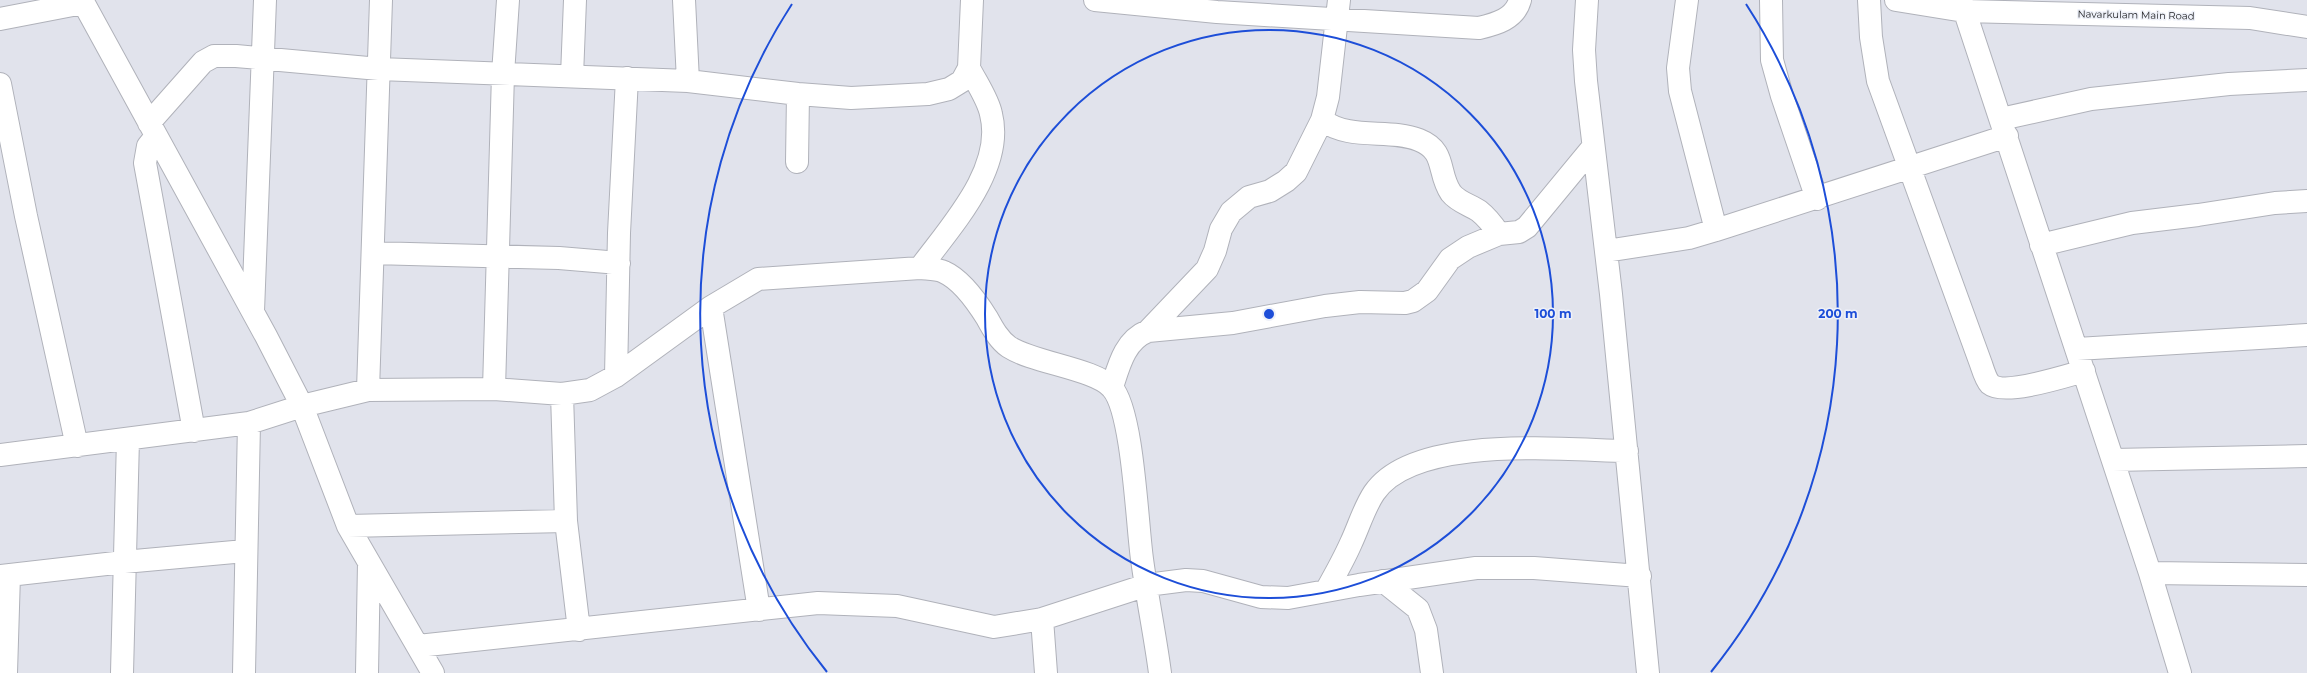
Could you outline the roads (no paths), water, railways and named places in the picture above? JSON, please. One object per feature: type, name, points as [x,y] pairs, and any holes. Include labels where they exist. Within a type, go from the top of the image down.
[{"type":"street","points":[[253,311],[265,0]]},
{"type":"street","points":[[368,390],[381,0]]},
{"type":"street","points":[[494,389],[503,74],[508,0]]},
{"type":"street","points":[[572,76],[575,0]]},
{"type":"street","points":[[684,0],[688,81]]},
{"type":"street","points":[[194,431],[145,163],[153,130],[203,62],[214,56],[379,69],[688,81],[798,94],[851,98],[928,94],[949,88],[962,81],[969,68],[972,0]]},
{"type":"street","points":[[1095,0],[1218,12],[1338,10],[1479,28],[1503,22],[1519,5],[1520,0]]},
{"type":"street","points":[[1586,0],[1584,50],[1640,576],[1648,673]]},
{"type":"street","points":[[1687,0],[1678,68],[1680,91],[1716,230]]},
{"type":"street","points":[[1771,0],[1772,60],[1782,96],[1817,199]]},
{"type":"street","points":[[1869,0],[1871,37],[1877,74],[1908,167],[1981,364],[1990,384],[1998,388],[2013,388],[2084,371]]},
{"type":"street","name":"Navarkulam Main Road","points":[[1896,0],[1962,5],[2250,9],[2307,27]]},
{"type":"street","points":[[0,19],[83,2],[253,311],[302,406],[348,526],[418,646],[432,673]]},
{"type":"street","points":[[1962,5],[2077,349],[2150,573],[2180,673]]},
{"type":"street","points":[[1148,331],[1207,269],[1215,251],[1221,229],[1231,212],[1249,197],[1270,191],[1286,181],[1296,172],[1322,120],[1328,97],[1338,10]]},
{"type":"street","points":[[920,268],[973,193],[987,165],[993,146],[991,114],[969,68]]},
{"type":"street","points":[[616,376],[627,78]]},
{"type":"street","points":[[1606,251],[1681,239],[1716,230],[1817,199],[1908,167],[2004,128],[2091,99],[2229,84],[2307,80]]},
{"type":"street","points":[[0,84],[5,137],[76,446]]},
{"type":"street","points":[[797,162],[798,94]]},
{"type":"street","points":[[1322,120],[1333,128],[1411,138],[1429,145],[1436,153],[1443,166],[1451,193],[1490,220],[1499,234]]},
{"type":"street","points":[[1112,387],[1120,363],[1130,344],[1138,335],[1148,331],[1233,323],[1325,306],[1360,302],[1405,303],[1413,301],[1427,291],[1450,259],[1468,247],[1499,234],[1519,232],[1528,227],[1594,147]]},
{"type":"street","points":[[2041,245],[2132,222],[2198,215],[2275,203],[2307,201]]},
{"type":"street","points":[[373,253],[559,258],[619,263]]},
{"type":"street","points":[[0,455],[249,423],[302,406],[368,390],[494,389],[562,394],[590,390],[616,376],[711,307],[758,279],[920,268],[944,272],[962,285],[983,312],[997,336],[1008,346],[1030,358],[1101,380],[1112,387],[1119,399],[1129,444],[1160,673]]},
{"type":"street","points":[[711,307],[759,610]]},
{"type":"street","points":[[2077,349],[2307,335]]},
{"type":"street","points":[[562,394],[566,521],[579,630]]},
{"type":"street","points":[[244,673],[245,551],[249,423]]},
{"type":"street","points":[[122,673],[128,439]]},
{"type":"street","points":[[1326,591],[1375,492],[1391,475],[1411,464],[1448,454],[1481,449],[1627,451]]},
{"type":"street","points":[[2113,460],[2307,456]]},
{"type":"street","points":[[348,526],[566,521]]},
{"type":"street","points":[[6,673],[4,576],[124,562],[245,551]]},
{"type":"street","points":[[367,673],[369,563]]},
{"type":"street","points":[[418,646],[579,630],[818,603],[897,606],[994,627],[1042,619],[1147,585],[1186,580],[1203,581],[1260,597],[1288,598],[1384,581],[1501,566],[1640,576]]},
{"type":"street","points":[[2150,573],[2307,575]]},
{"type":"street","points":[[1384,581],[1418,609],[1426,630],[1432,673]]},
{"type":"street","points":[[1042,619],[1046,673]]}]
